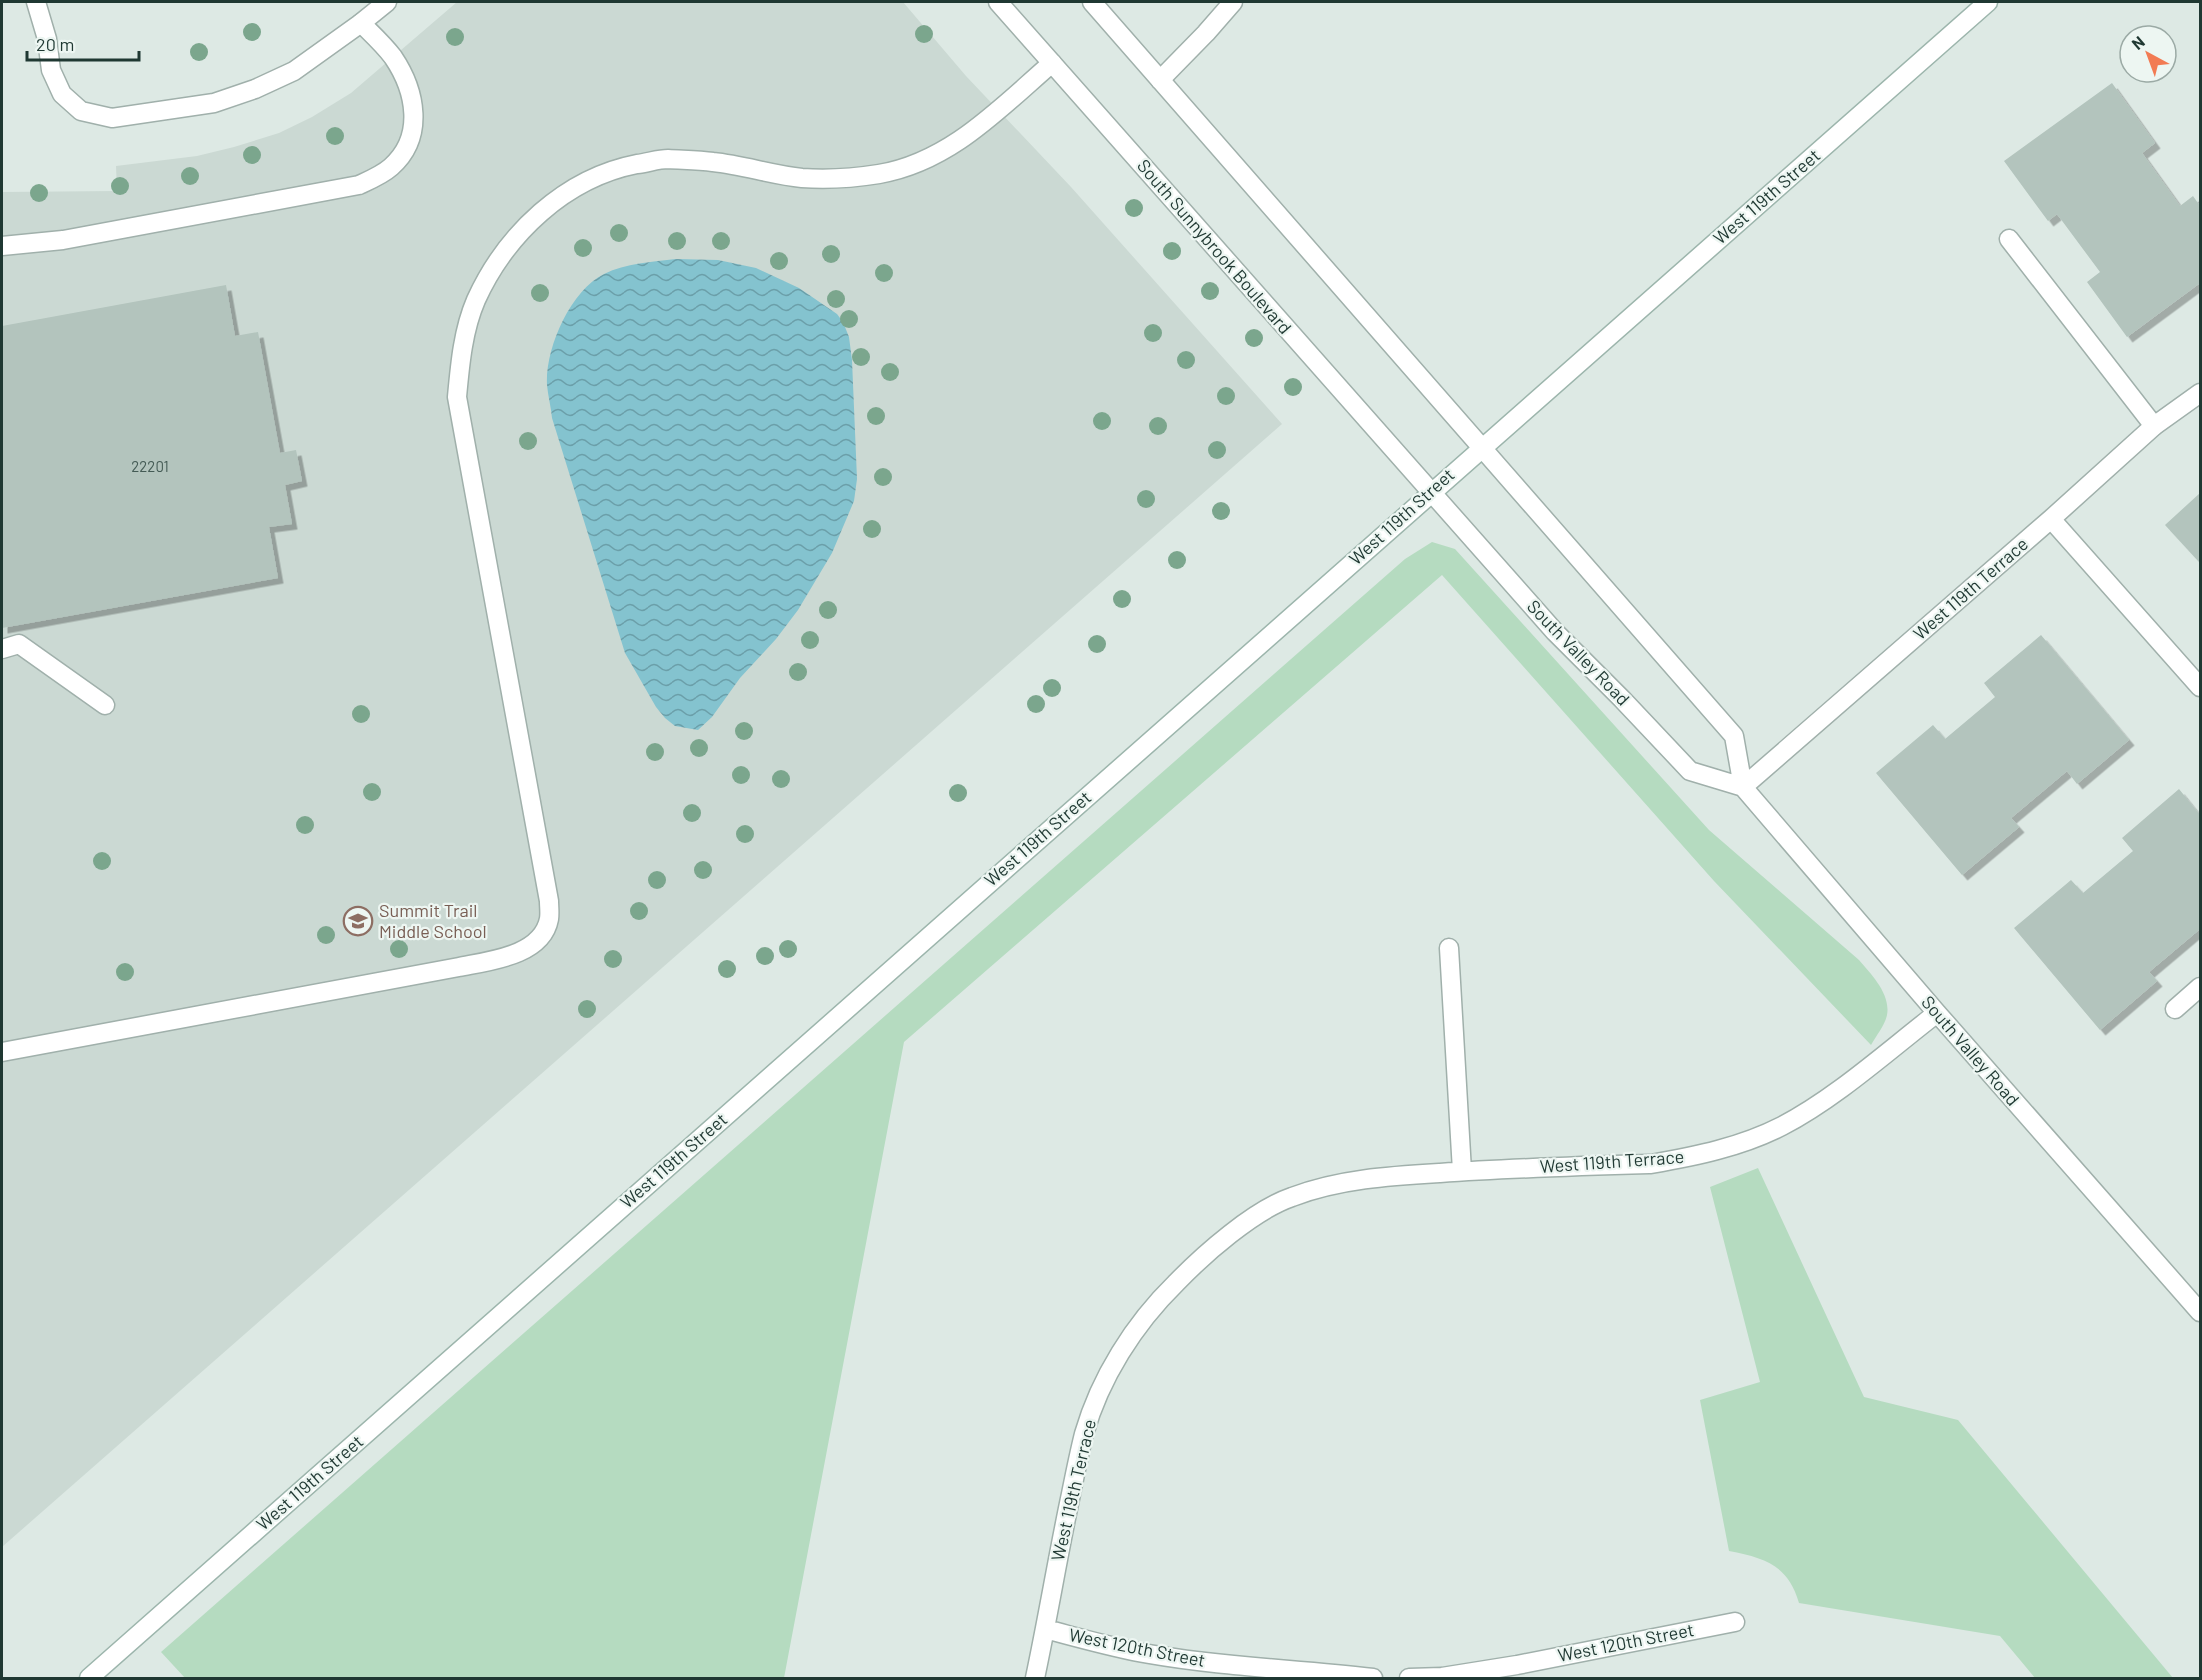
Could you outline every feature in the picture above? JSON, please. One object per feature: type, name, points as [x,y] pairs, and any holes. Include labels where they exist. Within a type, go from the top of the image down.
[{"type":"street","points":[[36,2],[47,39],[51,70],[62,94],[81,111],[112,118],[214,103],[255,89],[294,71],[387,2]]},
{"type":"street","name":"South Sunnybrook Boulevard","points":[[998,2],[1430,493]]},
{"type":"street","points":[[1092,2],[1734,736],[1743,787]]},
{"type":"street","points":[[1160,80],[1233,2]]},
{"type":"street","name":"West 119th Street","points":[[89,1678],[1989,2]]},
{"type":"street","points":[[2,246],[63,240],[325,192],[359,185],[378,176],[391,167],[401,155],[411,136],[415,119],[405,79],[392,56],[361,23]]},
{"type":"street","points":[[2,1052],[459,967],[518,954],[537,941],[549,921],[549,901],[456,397],[462,345],[476,300],[503,253],[531,221],[566,192],[614,169],[664,159],[714,162],[803,178],[844,179],[881,174],[921,163],[967,136],[1052,63]]},
{"type":"street","points":[[2009,239],[2154,426]]},
{"type":"street","name":"West 119th Terrace","points":[[1743,787],[2051,519],[2154,426],[2200,393]]},
{"type":"street","name":"South Valley Road","points":[[1430,493],[1555,632],[1690,771],[1743,787],[1937,1013],[2200,1312]]},
{"type":"street","points":[[2051,519],[2200,687]]},
{"type":"street","points":[[2,649],[19,644],[105,705]]},
{"type":"street","points":[[1449,948],[1462,1171]]},
{"type":"street","points":[[2175,1009],[2200,987]]},
{"type":"street","name":"West 119th Terrace","points":[[1035,1678],[1084,1434],[1098,1395],[1116,1359],[1165,1294],[1198,1261],[1264,1210],[1290,1197],[1329,1185],[1382,1177],[1462,1171],[1651,1164],[1739,1144],[1781,1126],[1815,1107],[1937,1013]]},
{"type":"street","name":"West 120th Street","points":[[1409,1678],[1442,1677],[1517,1665],[1736,1622]]},
{"type":"street","name":"West 120th Street","points":[[1045,1629],[1148,1654],[1215,1663],[1308,1670],[1373,1678]]},
{"type":"shaded area","name":"Summit Trail Middle School","points":[[457,2],[903,2],[966,76],[1071,187],[1282,424],[2,1547],[2,192],[117,191],[116,166],[197,156],[279,133],[312,117],[351,93]]},
{"type":"green space","points":[[1432,542],[1455,549],[1709,830],[1859,960],[1879,985],[1887,1007],[1884,1023],[1871,1045],[1714,881],[1442,575],[904,1042],[784,1678],[185,1678],[161,1652],[1405,559]]},
{"type":"green space","points":[[1758,1168],[1864,1397],[1958,1420],[2173,1678],[2035,1678],[2000,1636],[1799,1603],[1788,1580],[1773,1565],[1754,1557],[1729,1551],[1700,1400],[1760,1382],[1710,1187]]},
{"type":"water","points":[[676,259],[718,260],[756,268],[799,288],[837,314],[843,322],[849,337],[852,360],[857,479],[854,501],[832,553],[798,610],[776,639],[740,678],[712,717],[698,730],[675,726],[665,718],[656,707],[625,653],[552,418],[547,385],[547,371],[555,339],[570,307],[580,293],[604,274],[621,267]]},
{"type":"building","points":[[2112,83],[2155,143],[2142,153],[2180,206],[2193,196],[2200,206],[2200,283],[2127,337],[2087,282],[2100,272],[2057,214],[2048,221],[2004,161]]},
{"type":"building","points":[[226,285],[235,336],[258,332],[280,453],[296,450],[302,481],[285,485],[292,524],[269,527],[278,578],[2,628],[2,326]]},
{"type":"building","points":[[2200,493],[2200,563],[2165,525]]},
{"type":"building","points":[[2041,635],[2129,740],[2077,784],[2067,771],[2011,818],[2019,827],[1962,875],[1876,773],[1933,725],[1945,739],[1995,697],[1984,683]]},
{"type":"building","points":[[2179,789],[2200,815],[2200,929],[2149,972],[2157,981],[2100,1030],[2014,928],[2071,880],[2083,893],[2133,851],[2122,838]]},
{"type":"place","name":"Summit Trail Middle School","points":[[358,921]]}]
